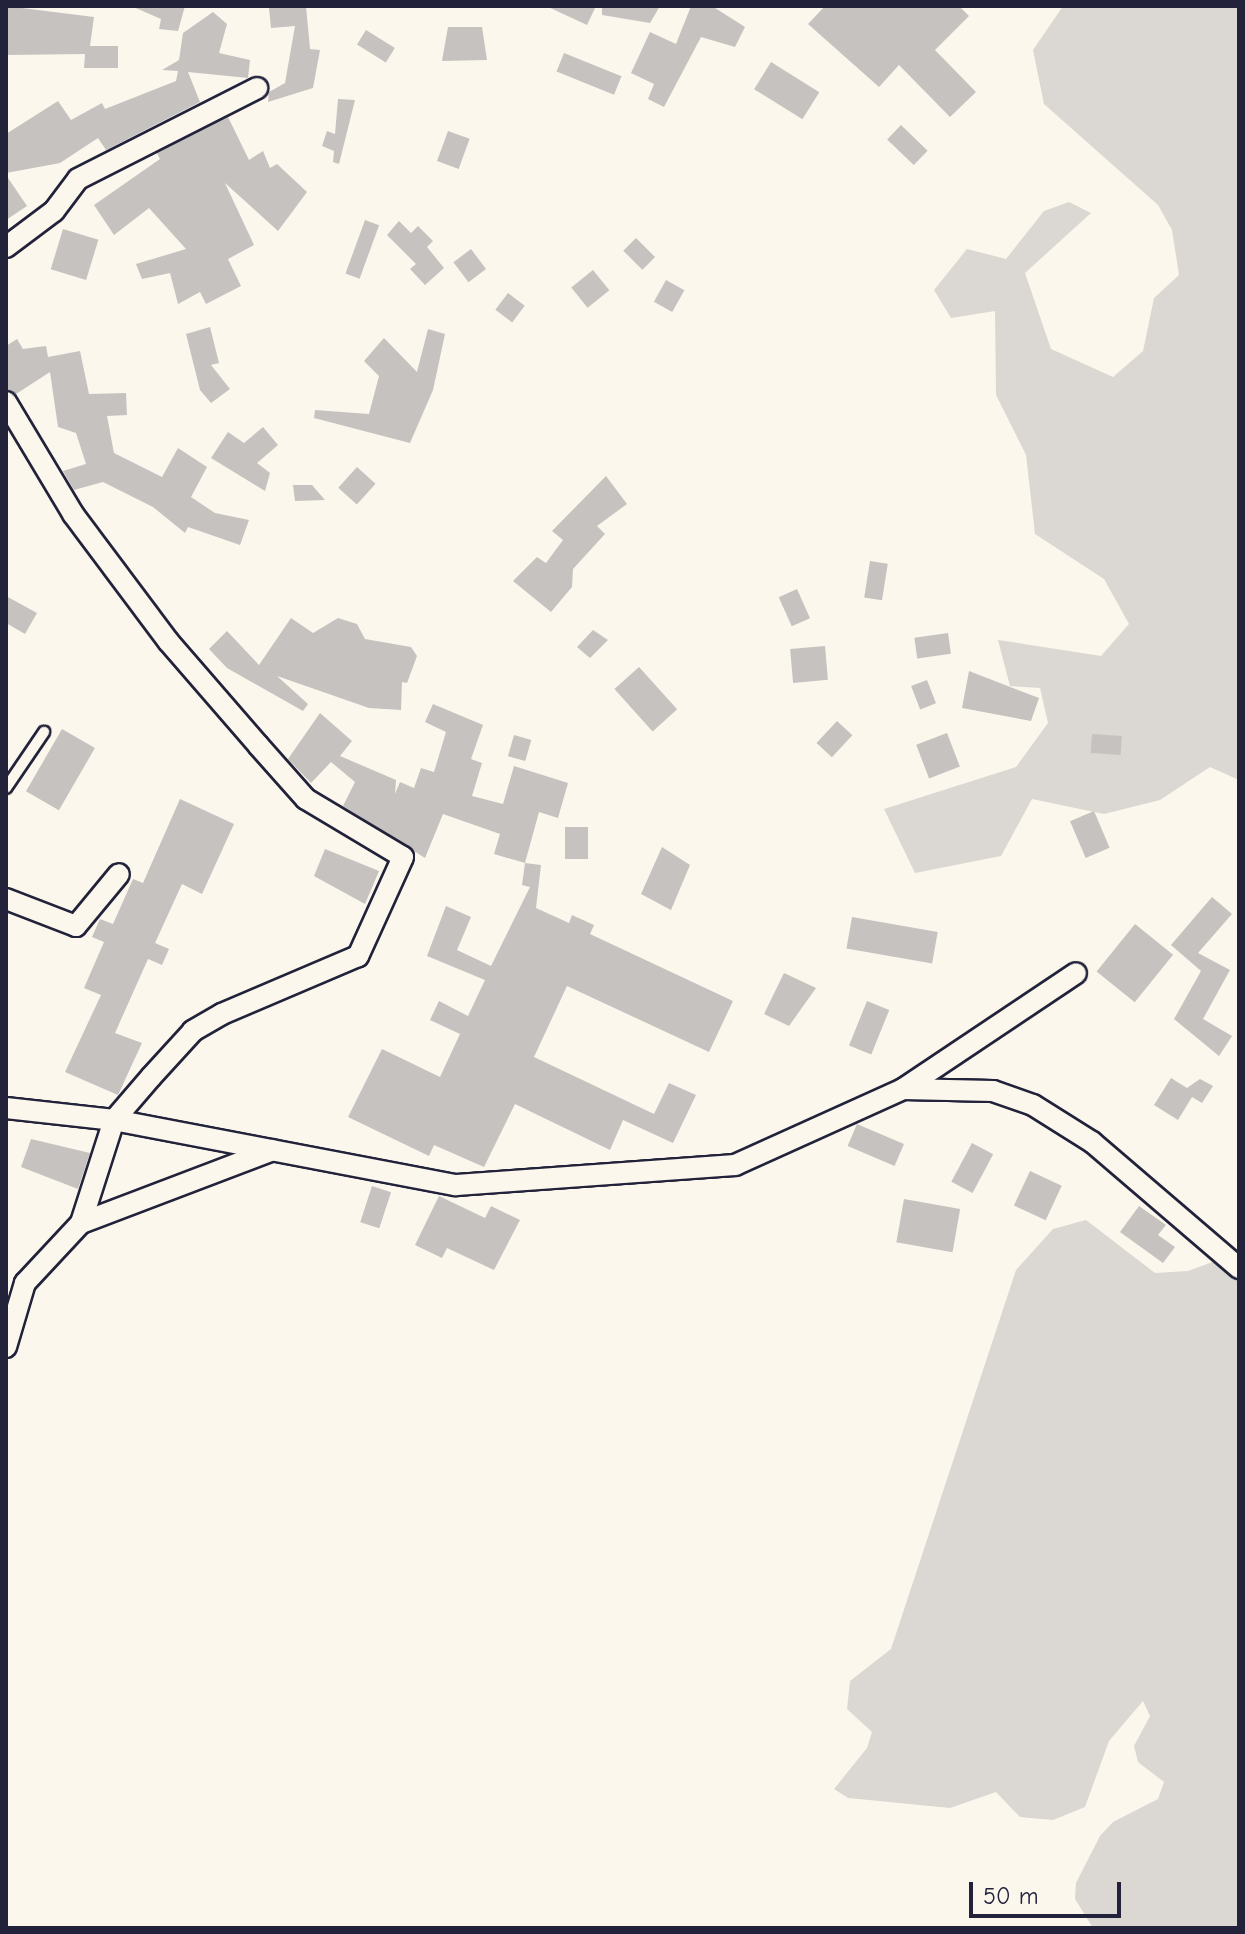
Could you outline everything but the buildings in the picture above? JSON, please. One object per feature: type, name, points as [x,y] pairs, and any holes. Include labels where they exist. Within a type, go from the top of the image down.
[{"type":"street","points":[[6,247],[54,211],[78,179],[257,88]]},
{"type":"street","points":[[6,402],[73,514],[168,641],[258,745],[306,799],[403,857],[358,956],[193,1031],[114,1120],[81,1223],[25,1283],[6,1347]]},
{"type":"street","points":[[6,899],[76,926],[119,874]]},
{"type":"street","points":[[6,1108],[114,1120],[456,1185],[735,1165],[817,1133],[903,1089],[1076,973]]},
{"type":"street","points":[[903,1089],[993,1091],[1033,1105],[1092,1142],[1239,1268]]},
{"type":"street","points":[[81,1223],[273,1150]]},
{"type":"lane","points":[[6,788],[44,732]]},
{"type":"shaded area","points":[[1063,6],[1239,6],[1239,780],[1210,767],[1160,800],[1104,814],[1032,799],[1001,856],[915,873],[884,809],[1016,767],[1048,723],[1040,688],[1010,686],[998,640],[1101,656],[1129,624],[1104,579],[1035,534],[1026,455],[996,395],[995,311],[951,318],[934,290],[967,249],[1006,259],[1044,211],[1069,202],[1091,213],[1025,273],[1051,349],[1113,377],[1143,351],[1154,298],[1179,275],[1172,230],[1158,205],[1044,104],[1033,50]]},
{"type":"shaded area","points":[[1086,1220],[1155,1273],[1188,1271],[1229,1256],[1239,1262],[1238,1928],[1093,1928],[1075,1899],[1076,1883],[1100,1836],[1113,1822],[1158,1799],[1164,1782],[1138,1762],[1134,1746],[1150,1716],[1143,1701],[1109,1741],[1085,1807],[1053,1820],[1020,1817],[996,1792],[950,1808],[848,1798],[834,1789],[867,1748],[872,1732],[847,1709],[850,1681],[891,1649],[1016,1270],[1053,1229]]}]
